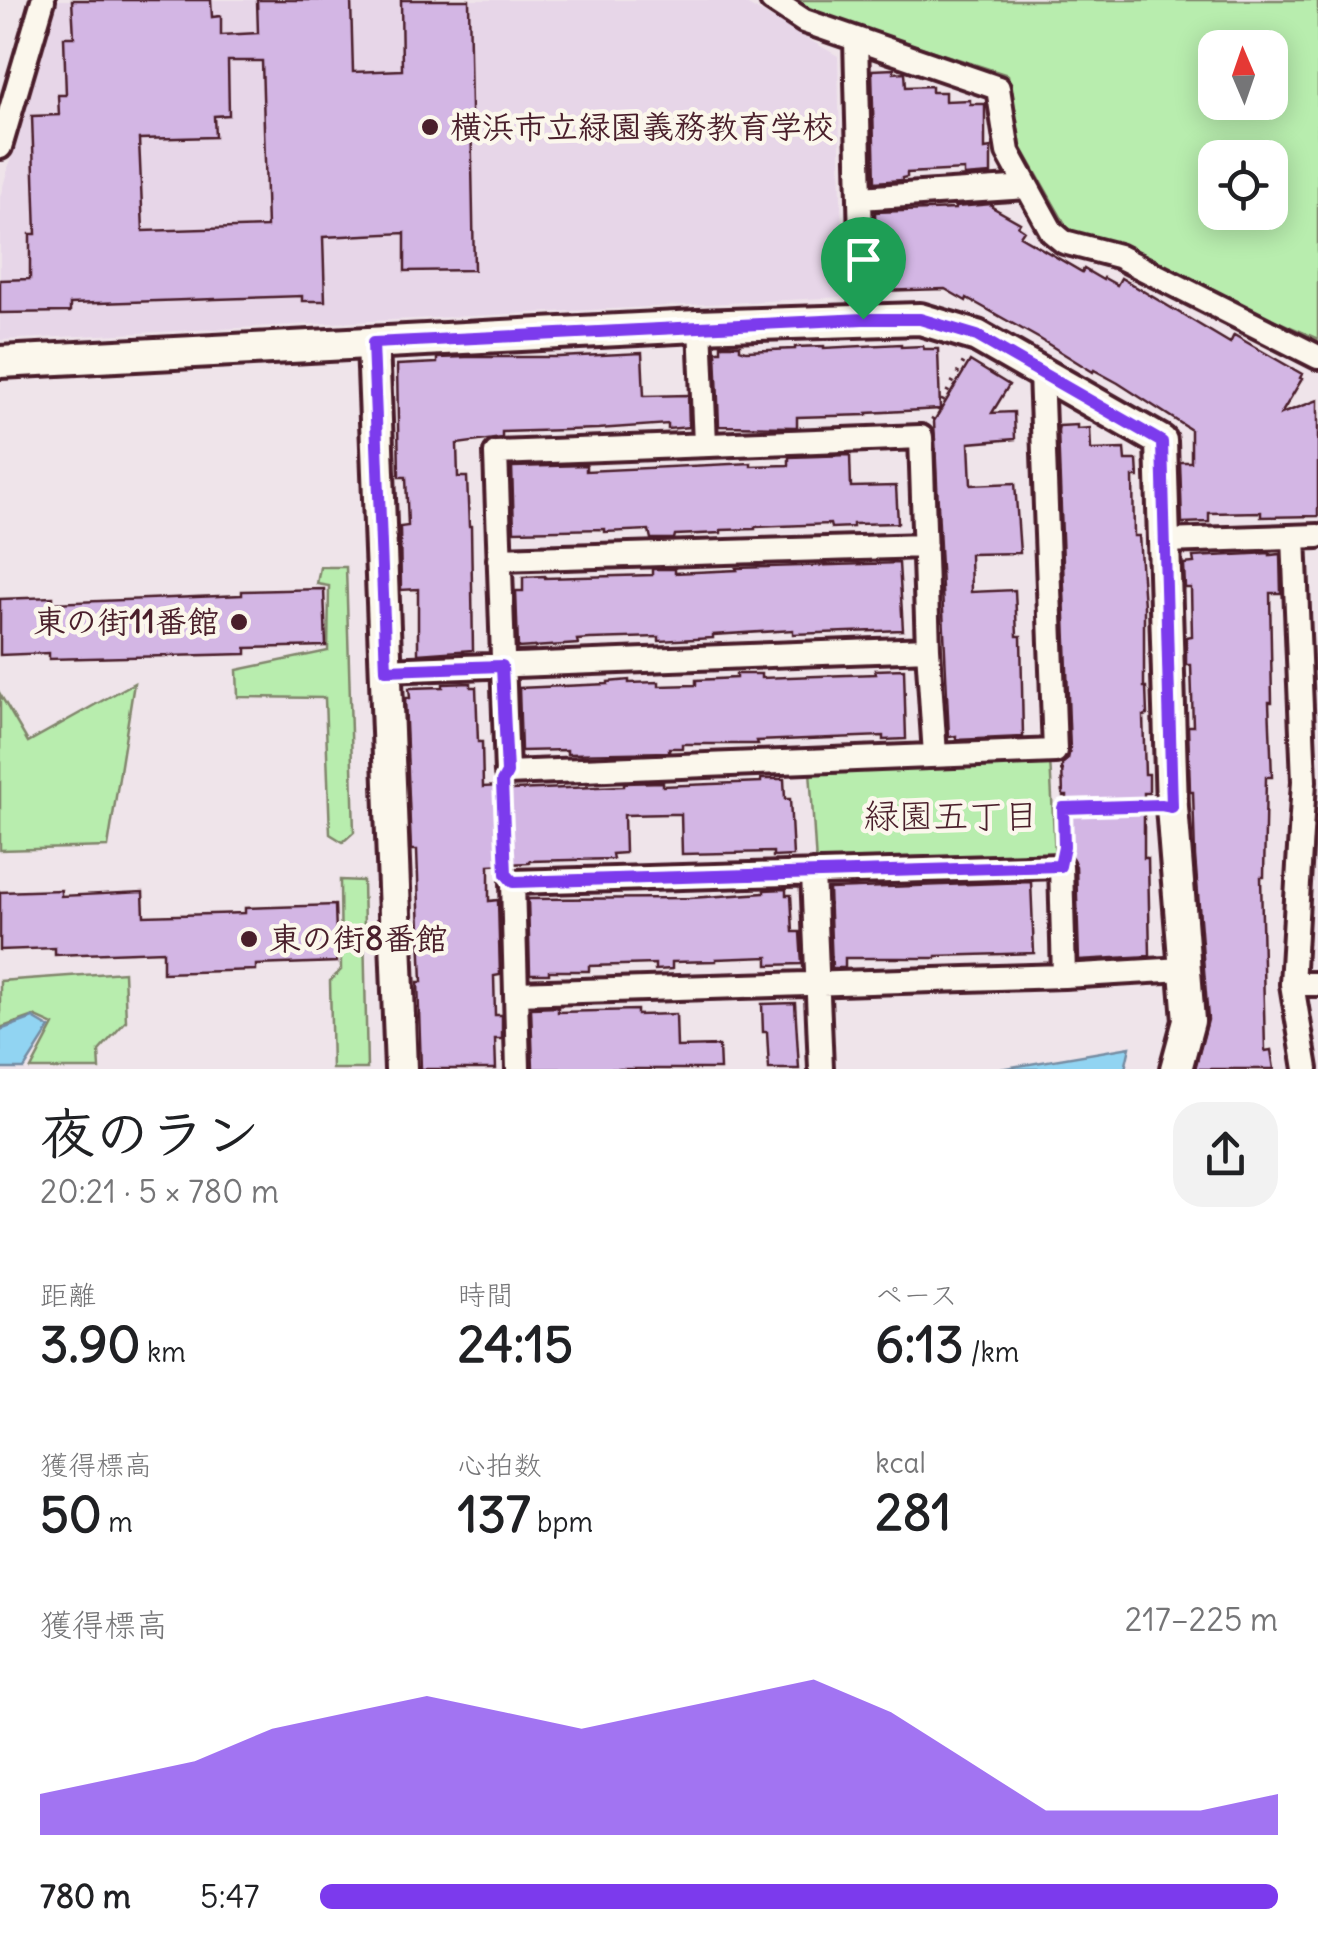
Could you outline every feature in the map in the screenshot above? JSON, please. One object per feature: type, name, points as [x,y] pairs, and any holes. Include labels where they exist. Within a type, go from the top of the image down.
[{"type":"street","points":[[0,147],[42,0]]},
{"type":"street","points":[[772,0],[804,20],[998,88],[1008,152],[1052,232],[1064,242],[1118,256],[1318,357]]},
{"type":"street","points":[[856,39],[863,319]]},
{"type":"street","points":[[860,198],[1027,188]]},
{"type":"street","points":[[0,362],[700,326],[920,319],[977,336],[1162,442],[1172,807],[1188,1021],[1176,1069]]},
{"type":"street","points":[[700,326],[706,444]]},
{"type":"street","points":[[373,343],[401,1069]]},
{"type":"street","points":[[935,755],[921,436],[496,452],[507,773],[1055,751],[1041,372]]},
{"type":"street","points":[[1165,540],[1318,536]]},
{"type":"street","points":[[1294,537],[1304,782],[1292,984],[1308,1069],[1318,1066]]},
{"type":"street","points":[[499,559],[925,546]]},
{"type":"street","points":[[386,670],[928,650]]},
{"type":"street","points":[[518,1069],[513,882],[1060,866],[1064,976]]},
{"type":"street","points":[[813,872],[822,1069]]},
{"type":"street","points":[[516,994],[1183,969]]},
{"type":"street","points":[[1292,984],[1318,984]]},
{"type":"path","points":[[930,422],[968,354]]},
{"type":"path","points":[[1055,751],[1062,768],[1064,847],[1060,866]]},
{"type":"path","points":[[507,773],[502,782],[506,874],[513,882]]},
{"type":"path","points":[[1063,808],[1172,807]]},
{"type":"shaded area","name":"横浜市立緑園義務教育学校","points":[[55,0],[739,0],[838,56],[843,297],[0,340],[0,197]]},
{"type":"green space","points":[[795,0],[1318,0],[1318,339],[1068,229],[1019,143],[1008,75],[811,12]]},
{"type":"green space","points":[[320,567],[346,567],[354,832],[343,842],[330,834],[325,698],[238,697],[237,670],[328,651],[329,586],[317,584]]},
{"type":"green space","points":[[134,683],[108,847],[0,850],[0,694],[28,742]]},
{"type":"green space","points":[[1050,759],[1055,856],[816,864],[810,770]]},
{"type":"green space","points":[[340,880],[363,881],[367,1069],[332,1069],[330,981],[341,970]]},
{"type":"green space","points":[[124,972],[126,1021],[99,1051],[100,1069],[31,1069],[54,1025],[34,1016],[0,1028],[0,981]]},
{"type":"water","points":[[33,1018],[50,1028],[24,1069],[0,1069],[0,1030]]},
{"type":"water","points":[[1130,1047],[1125,1069],[1000,1069]]},
{"type":"building","points":[[72,0],[211,0],[212,17],[221,16],[221,35],[258,33],[257,0],[351,0],[353,72],[402,70],[401,0],[469,0],[474,270],[405,271],[405,233],[323,237],[325,301],[302,301],[302,296],[70,304],[70,312],[0,313],[0,280],[30,279],[30,234],[36,234],[32,116],[59,115],[58,95],[66,95],[64,37],[74,37]],"holes":[[[228,61],[262,61],[267,227],[143,231],[139,139],[215,137],[214,116],[229,115]]]},
{"type":"building","points":[[894,69],[894,73],[905,72],[906,87],[932,86],[932,92],[945,92],[945,101],[985,104],[985,149],[991,148],[991,174],[964,176],[964,170],[907,173],[902,180],[875,182],[872,70]]},
{"type":"building","points":[[992,204],[1020,223],[1018,226],[1024,230],[1020,236],[1082,272],[1084,269],[1117,285],[1121,278],[1230,343],[1234,335],[1302,374],[1281,414],[1318,400],[1318,516],[1209,513],[1209,522],[1182,523],[1180,462],[1191,462],[1191,430],[1118,383],[967,298],[966,301],[945,289],[877,291],[875,212]]},
{"type":"building","points":[[901,344],[938,349],[940,409],[797,417],[797,427],[719,426],[716,351],[721,351],[721,345],[740,345],[746,351]]},
{"type":"building","points":[[642,353],[644,396],[688,395],[689,427],[668,429],[668,424],[502,432],[502,438],[457,444],[458,477],[467,477],[471,526],[473,650],[418,654],[418,589],[401,590],[400,527],[408,526],[406,477],[399,477],[397,365],[437,363],[437,358]]},
{"type":"building","points":[[970,361],[1009,385],[992,413],[1014,412],[1015,439],[969,443],[971,485],[1015,483],[1020,553],[970,554],[971,592],[1015,590],[1017,636],[1021,636],[1023,737],[949,737],[934,421]]},
{"type":"building","points":[[1077,425],[1077,429],[1090,428],[1091,450],[1124,449],[1125,460],[1137,460],[1138,477],[1133,477],[1134,536],[1139,536],[1144,606],[1147,715],[1143,716],[1149,793],[1144,793],[1144,858],[1148,858],[1150,956],[1079,960],[1076,866],[1067,849],[1067,796],[1063,796],[1062,764],[1070,750],[1058,430],[1059,426]]},
{"type":"building","points":[[850,455],[851,487],[896,486],[898,523],[831,528],[830,524],[755,527],[675,535],[674,539],[651,539],[649,530],[514,531],[512,467],[586,465],[586,471],[751,463],[789,465],[789,457]]},
{"type":"building","points":[[1280,554],[1281,593],[1270,593],[1272,777],[1266,777],[1261,877],[1265,1051],[1271,1050],[1274,1069],[1195,1069],[1208,1020],[1190,792],[1188,726],[1193,726],[1186,637],[1192,636],[1191,588],[1185,588],[1184,564],[1194,563],[1193,557]]},
{"type":"building","points":[[899,563],[903,630],[793,634],[793,630],[659,641],[659,637],[590,639],[577,640],[578,644],[518,648],[516,591],[523,591],[523,577],[652,575],[652,569],[675,569],[675,573]]},
{"type":"building","points":[[324,589],[326,646],[246,648],[246,654],[49,659],[49,653],[0,655],[0,599],[53,597],[53,603]]},
{"type":"building","points":[[904,669],[906,739],[883,740],[883,736],[757,741],[758,744],[682,744],[682,748],[669,748],[669,752],[521,751],[519,688],[629,680],[659,682],[659,686],[696,685],[696,680],[736,678],[736,674],[761,674],[761,678],[876,674],[875,670]]},
{"type":"building","points":[[471,683],[471,687],[476,687],[483,787],[511,790],[663,782],[663,786],[784,779],[785,799],[790,799],[793,856],[773,857],[773,852],[682,854],[681,814],[624,815],[625,853],[612,854],[613,859],[489,865],[489,901],[498,900],[500,975],[494,976],[495,1015],[502,1015],[502,1039],[495,1039],[496,1069],[421,1069],[417,850],[411,850],[405,698],[410,698],[409,688]]},
{"type":"building","points":[[1031,882],[1034,953],[845,958],[845,968],[832,968],[829,889]]},
{"type":"building","points":[[786,889],[786,895],[791,895],[793,932],[800,932],[802,964],[768,965],[768,957],[672,962],[672,969],[655,970],[655,964],[589,966],[589,971],[530,974],[528,899],[690,898]]},
{"type":"building","points":[[61,890],[61,896],[143,892],[144,916],[335,905],[337,962],[163,973],[163,951],[55,955],[55,948],[0,950],[0,892]]},
{"type":"building","points":[[795,1003],[799,1069],[769,1069],[762,1004]]},
{"type":"building","points":[[558,1007],[558,1012],[637,1010],[637,1015],[676,1014],[677,1047],[719,1046],[720,1069],[533,1069],[531,1008]]},
{"type":"place","name":"横浜市立緑園義務教育学校","points":[[430,127]]},
{"type":"place","name":"東の街11番館","points":[[239,622]]},
{"type":"place","name":"東の街8番館","points":[[249,939]]},
{"type":"district","name":"緑園五丁目","points":[[951,816]]},
{"type":"route","points":[[863,319],[920,319],[977,336],[1162,442],[1172,807],[1063,808],[1064,847],[1060,866],[513,882],[506,874],[502,666],[386,670],[373,343],[863,319]]}]
